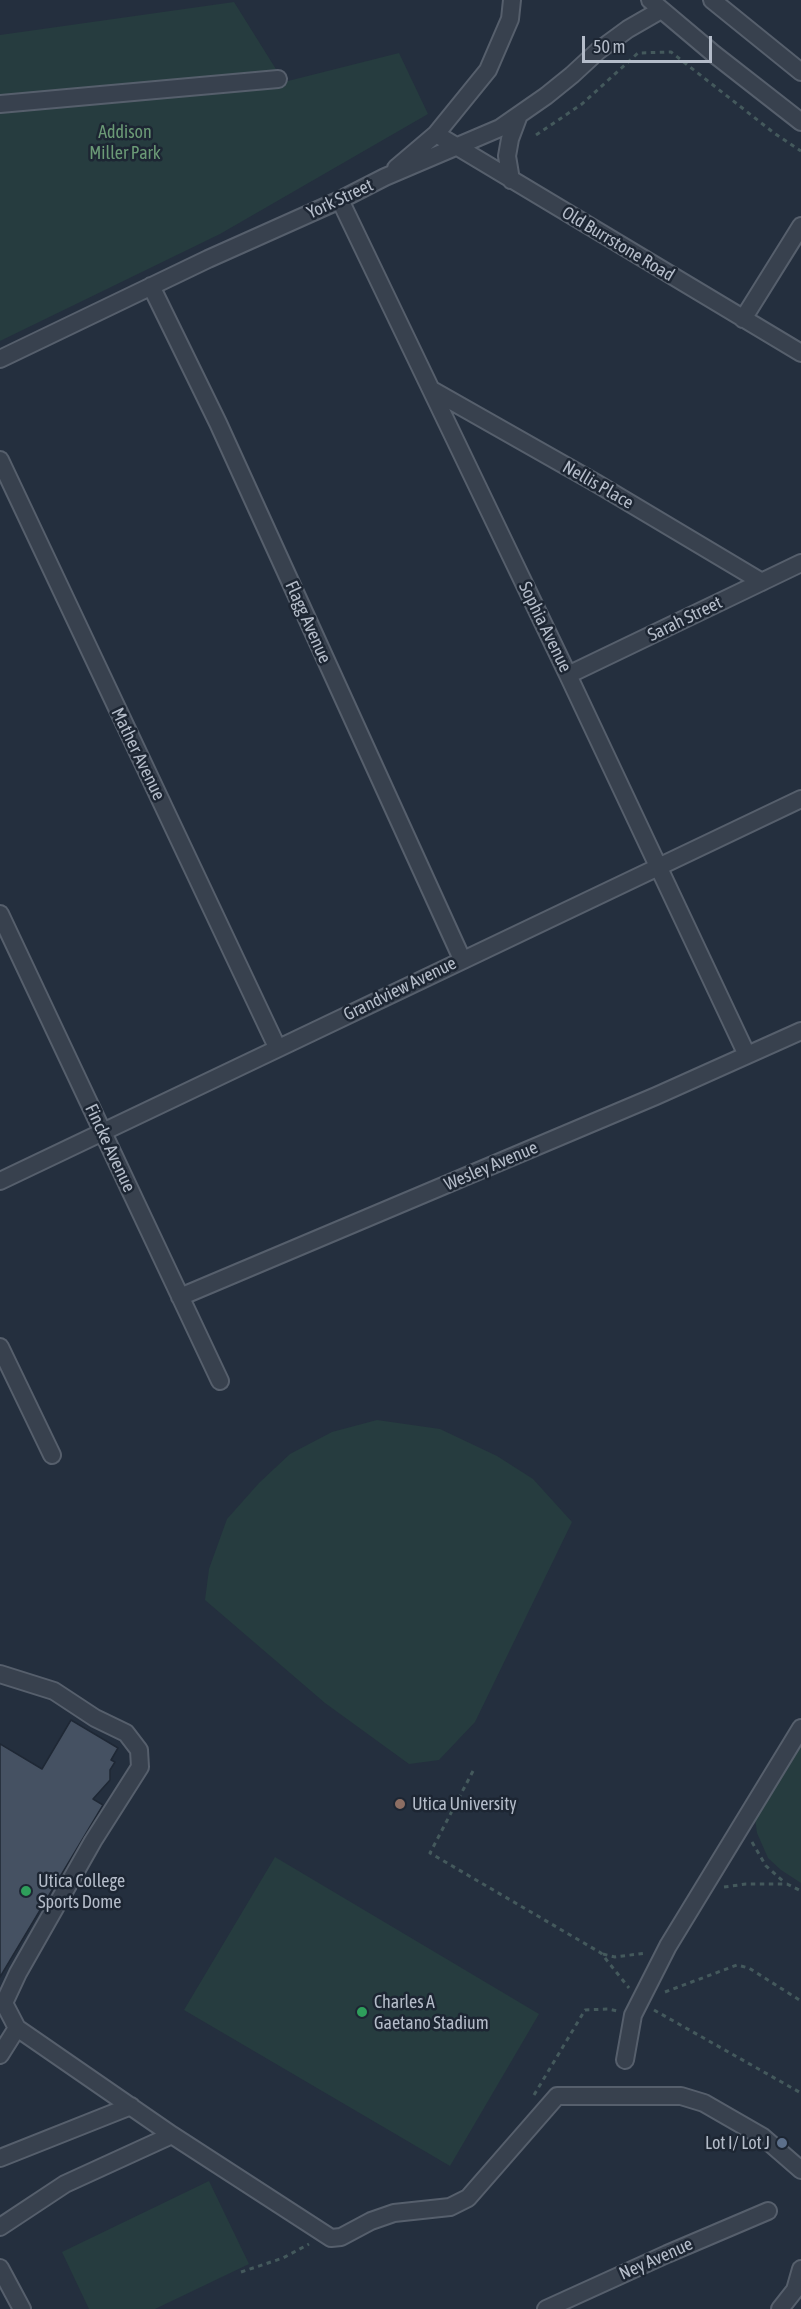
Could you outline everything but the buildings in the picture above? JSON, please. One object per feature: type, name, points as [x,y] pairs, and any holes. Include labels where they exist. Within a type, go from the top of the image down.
[{"type":"street","points":[[385,177],[436,134],[489,70],[510,19],[512,0]]},
{"type":"street","points":[[712,0],[801,72]]},
{"type":"street","points":[[655,5],[801,122]]},
{"type":"street","name":"York Street","points":[[0,359],[385,177],[500,128],[572,75],[655,5]]},
{"type":"street","points":[[0,104],[278,79]]},
{"type":"street","points":[[511,180],[507,156],[510,139],[519,115]]},
{"type":"street","name":"Old Burrstone Road","points":[[436,134],[801,353]]},
{"type":"street","name":"Sophia Avenue","points":[[340,200],[747,1055]]},
{"type":"street","points":[[743,319],[801,226]]},
{"type":"street","name":"Flagg Avenue","points":[[151,286],[218,423],[462,959]]},
{"type":"street","name":"Nellis Place","points":[[432,390],[596,483],[762,582]]},
{"type":"street","name":"Mather Avenue","points":[[0,460],[80,634],[277,1047]]},
{"type":"street","name":"Sarah Street","points":[[568,675],[801,563]]},
{"type":"street","name":"Grandview Avenue","points":[[0,1181],[801,799]]},
{"type":"street","name":"Fincke Avenue","points":[[0,914],[220,1381]]},
{"type":"street","name":"Wesley Avenue","points":[[180,1298],[656,1096],[801,1030]]},
{"type":"street","points":[[0,1347],[52,1455]]},
{"type":"street","points":[[0,1674],[54,1691],[95,1718],[126,1732],[140,1749],[140,1767],[93,1841],[18,1973],[4,2003],[17,2028],[325,2235],[331,2238],[341,2237],[371,2221],[394,2213],[450,2206],[468,2198],[557,2096],[681,2096],[704,2103],[763,2137],[801,2170]]},
{"type":"street","points":[[625,2060],[636,2008],[668,1946],[801,1728]]},
{"type":"street","points":[[0,2055],[17,2028]]},
{"type":"street","points":[[0,2158],[131,2106]]},
{"type":"street","points":[[0,2228],[65,2184],[172,2134]]},
{"type":"street","name":"Ney Avenue","points":[[546,2309],[768,2211]]},
{"type":"street","points":[[0,2268],[22,2309]]},
{"type":"street","points":[[780,2309],[795,2290],[801,2270]]},
{"type":"path","points":[[536,135],[582,104],[638,53],[671,52],[774,133],[801,151]]},
{"type":"path","points":[[473,1771],[430,1853],[601,1953],[615,1957],[639,1955],[668,1946]]},
{"type":"path","points":[[747,1816],[752,1842],[766,1866],[787,1884],[801,1891]]},
{"type":"path","points":[[698,1896],[715,1889],[735,1886],[787,1884]]},
{"type":"path","points":[[601,1953],[636,2008],[801,2093]]},
{"type":"path","points":[[531,2099],[585,2010],[636,2008],[737,1965],[749,1968],[801,2001]]},
{"type":"path","points":[[241,2272],[283,2258],[325,2235]]},
{"type":"green space","name":"Addison Miller Park","points":[[234,2],[284,82],[399,53],[428,114],[220,234],[0,341],[0,35]]},
{"type":"green space","points":[[377,1420],[440,1429],[497,1456],[533,1479],[572,1522],[475,1722],[439,1760],[409,1764],[325,1703],[205,1600],[209,1569],[227,1519],[259,1483],[290,1454],[332,1432]]},
{"type":"green space","points":[[801,1740],[801,1883],[768,1858],[757,1833],[755,1818]]},
{"type":"green space","name":"Charles A Gaetano Stadium","points":[[275,1857],[539,2014],[450,2166],[184,2010]]},
{"type":"green space","points":[[209,2181],[249,2264],[155,2309],[89,2309],[62,2252]]},
{"type":"place","name":"Utica University","points":[[400,1804]]},
{"type":"place","name":"Utica College Sports Dome","points":[[26,1891]]},
{"type":"place","name":"Charles A Gaetano Stadium","points":[[362,2012]]},
{"type":"place","name":"Lot I/ Lot J","points":[[782,2143]]}]
